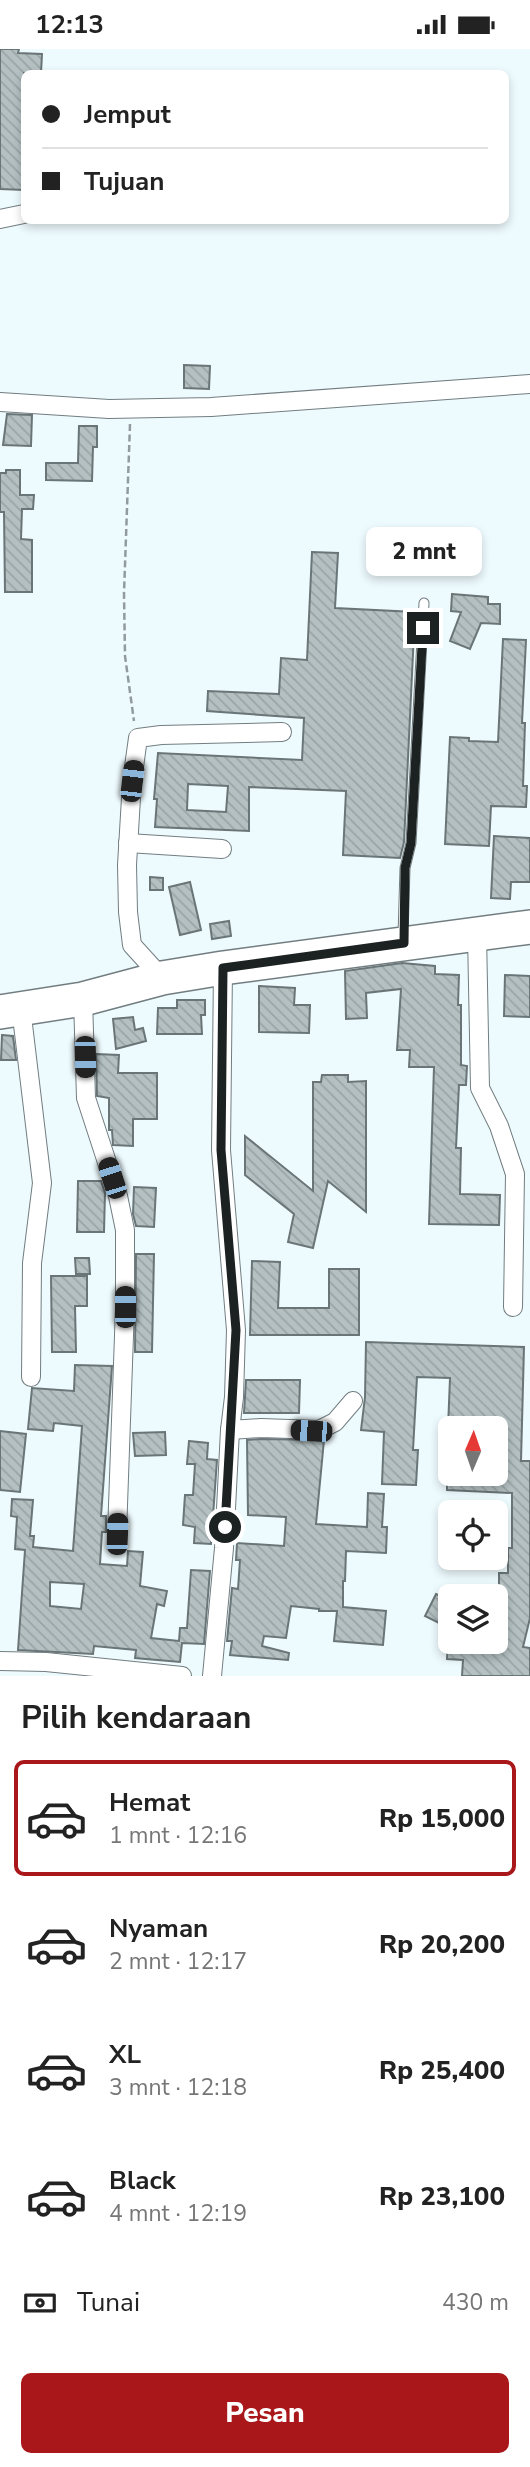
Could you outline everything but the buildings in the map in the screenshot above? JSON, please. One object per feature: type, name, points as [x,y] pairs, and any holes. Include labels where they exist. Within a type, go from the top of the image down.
[{"type":"highway","points":[[11,1010],[82,999],[162,978],[223,968],[530,927]]},
{"type":"street","points":[[0,219],[21,215]]},
{"type":"street","points":[[0,402],[131,408],[211,407],[530,384]]},
{"type":"street","points":[[162,978],[132,945],[128,912],[128,843],[138,738],[282,732]]},
{"type":"street","points":[[128,843],[222,849]]},
{"type":"street","points":[[477,934],[480,1088],[499,1126],[515,1174],[513,1307]]},
{"type":"street","points":[[212,1676],[224,1548],[236,1330],[221,1150],[223,968]]},
{"type":"street","points":[[82,999],[86,1098],[118,1196],[125,1230],[117,1534]]},
{"type":"street","points":[[11,1010],[42,1183],[32,1263],[31,1377]]},
{"type":"street","points":[[229,1430],[319,1430],[335,1422],[353,1401]]},
{"type":"street","points":[[0,1661],[46,1662],[182,1676]]},
{"type":"lane","points":[[404,943],[405,868],[411,843],[424,603]]},
{"type":"path","points":[[131,408],[126,491],[125,643],[131,712],[138,738]]},
{"type":"route","points":[[225,1527],[236,1330],[221,1150],[223,968],[404,943],[402,928],[405,868],[411,843],[423,628]]}]
